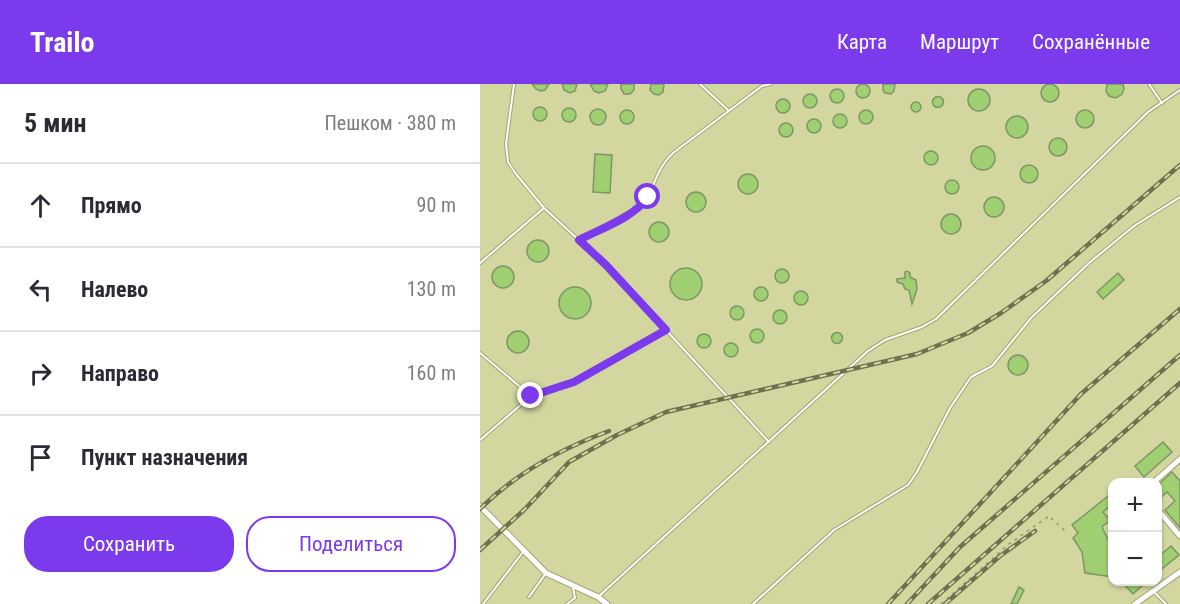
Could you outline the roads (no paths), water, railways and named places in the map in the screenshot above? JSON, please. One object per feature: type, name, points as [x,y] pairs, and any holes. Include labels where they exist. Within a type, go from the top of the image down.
[{"type":"street","points":[[1159,478],[1180,459]]},
{"type":"street","points":[[480,506],[546,573],[598,597],[607,604]]},
{"type":"street","points":[[1162,515],[1180,536]]},
{"type":"street","points":[[1135,604],[1180,572]]},
{"type":"lane","points":[[514,84],[506,144],[508,162],[516,174],[544,208],[606,265],[769,442]]},
{"type":"lane","points":[[700,84],[728,110]]},
{"type":"lane","points":[[579,240],[643,204],[663,162],[728,110],[762,86],[771,84]]},
{"type":"lane","points":[[1149,84],[1162,103]]},
{"type":"lane","points":[[598,597],[868,351],[885,340],[922,327],[936,319],[1148,111],[1180,90]]},
{"type":"lane","points":[[753,604],[834,530],[908,485],[950,408],[971,377],[992,366],[1031,318],[1089,263],[1134,226],[1180,197]]},
{"type":"lane","points":[[480,263],[544,208]]},
{"type":"lane","points":[[480,440],[531,396],[574,382],[666,330]]},
{"type":"lane","points":[[480,353],[531,396]]},
{"type":"lane","points":[[486,603],[524,550]]},
{"type":"lane","points":[[529,597],[533,588],[546,573]]},
{"type":"lane","points":[[567,604],[575,598],[573,587]]},
{"type":"lane","points":[[1154,592],[1166,604]]},
{"type":"railway","points":[[480,550],[525,509],[569,462],[617,435],[666,412],[917,354],[968,333],[1046,281],[1180,165]]},
{"type":"railway","points":[[888,604],[1081,394],[1180,309]]},
{"type":"railway","points":[[907,604],[960,547],[1180,355]]},
{"type":"railway","points":[[928,604],[1180,383]]},
{"type":"railway","points":[[480,509],[509,484],[541,463],[574,445],[609,431]]},
{"type":"railway","points":[[945,604],[1000,556],[1035,531]]}]
